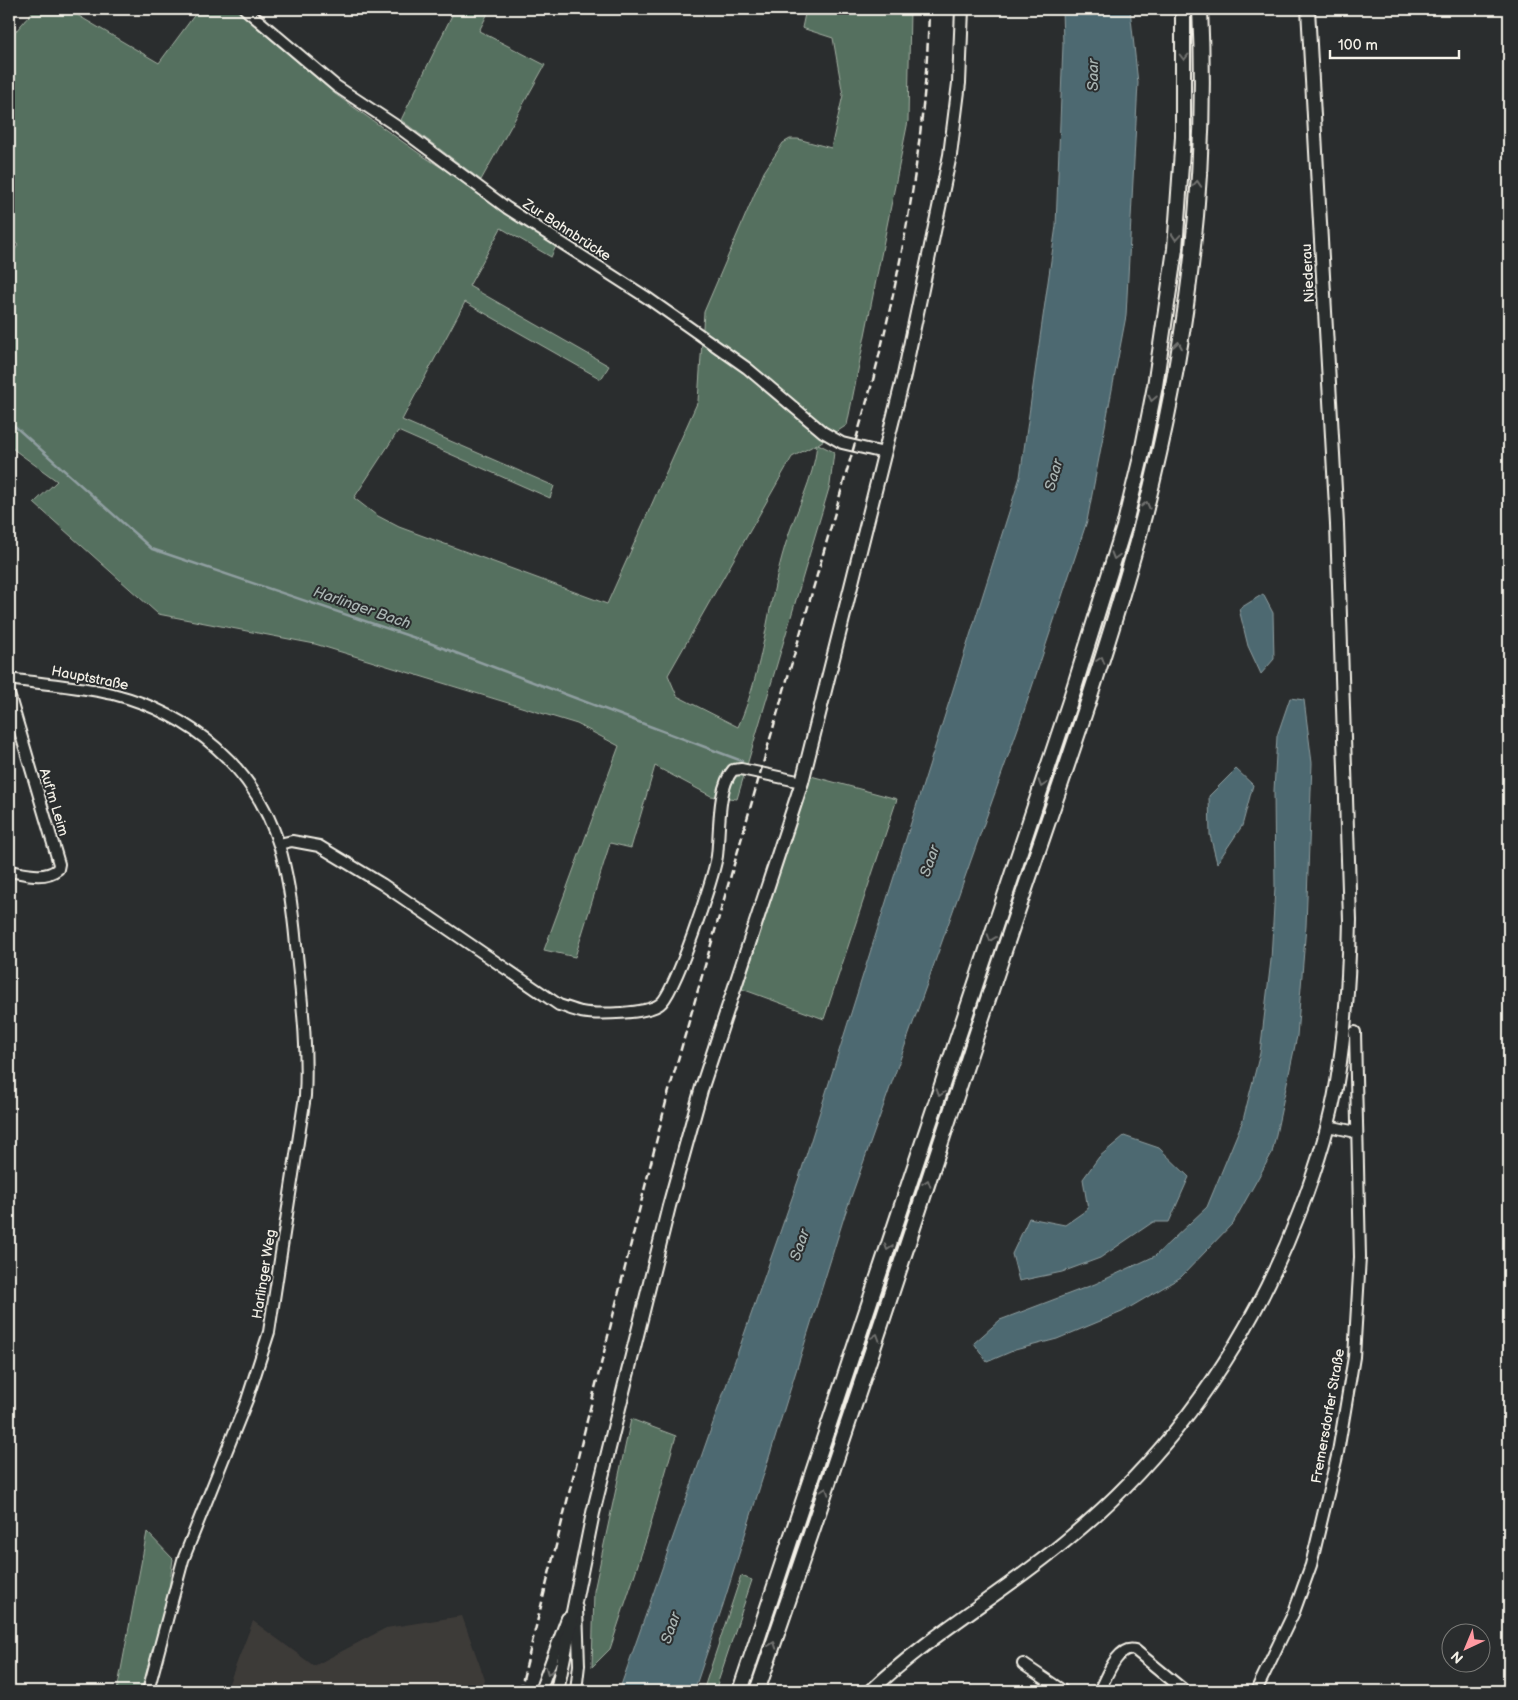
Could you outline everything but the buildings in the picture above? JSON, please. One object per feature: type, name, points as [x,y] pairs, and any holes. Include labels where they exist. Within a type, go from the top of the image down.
[{"type":"highway","points":[[740,1691],[1070,701],[1124,527],[1141,457],[1155,386],[1169,293],[1180,188],[1184,98],[1183,9]]},
{"type":"highway","points":[[757,1691],[1085,707],[1140,531],[1171,390],[1186,295],[1197,189],[1201,88],[1200,9]]},
{"type":"main road","points":[[557,1691],[576,1592],[626,1372],[684,1148],[720,1030],[802,782],[904,374],[950,155],[959,83],[962,9]]},
{"type":"main road","name":"Niederau","points":[[871,1691],[936,1636],[1068,1540],[1112,1500],[1144,1466],[1200,1400],[1232,1352],[1270,1283],[1307,1192],[1328,1126],[1346,1026],[1349,975],[1349,910],[1337,535],[1308,9]]},
{"type":"street","name":"Zur Bahnbrücke","points":[[245,9],[336,86],[398,127],[507,208],[666,310],[747,368],[823,432],[842,443],[884,453]]},
{"type":"street","name":"Hauptstraße","points":[[9,679],[114,695],[178,719],[208,740],[243,775],[265,810],[279,844]]},
{"type":"street","name":"Auf'm Leim","points":[[9,694],[58,864],[58,869],[51,875],[42,876],[9,871]]},
{"type":"street","points":[[279,844],[292,841],[319,846],[382,884],[559,1005],[581,1012],[599,1013],[645,1010],[660,1004],[670,991],[681,970],[717,858],[722,806],[728,776],[732,770],[741,770],[802,782]]},
{"type":"street","name":"Harlinger Weg","points":[[148,1691],[182,1560],[261,1361],[274,1301],[298,1147],[306,1068],[304,1026],[293,916],[279,844]]},
{"type":"street","name":"Fremersdorfer Straße","points":[[1256,1691],[1303,1591],[1338,1452],[1357,1323],[1360,1257],[1355,1032]]},
{"type":"street","points":[[1328,1126],[1356,1132]]},
{"type":"street","points":[[540,1691],[576,1592]]},
{"type":"street","points":[[576,1592],[579,1665],[576,1691]]},
{"type":"street","points":[[1099,1691],[1118,1656],[1123,1650],[1130,1648],[1135,1650],[1185,1691]]},
{"type":"street","points":[[1023,1664],[1063,1691]]},
{"type":"shaded area","points":[[462,1616],[485,1680],[481,1691],[226,1691],[253,1621],[314,1666],[386,1628]]},
{"type":"green space","points":[[35,9],[67,9],[159,63],[199,9],[235,9],[335,94],[420,154],[558,242],[551,257],[501,228],[469,286],[609,366],[601,379],[465,302],[402,420],[554,486],[550,498],[398,431],[354,498],[376,515],[399,527],[607,604],[698,401],[704,312],[764,172],[783,143],[790,139],[798,139],[831,148],[843,95],[833,38],[802,28],[806,9],[910,9],[908,121],[847,425],[818,444],[834,452],[830,485],[737,799],[711,796],[655,766],[631,848],[610,843],[575,957],[544,950],[619,746],[577,724],[315,644],[158,614],[34,503],[57,481],[9,446],[9,259],[18,245],[9,238],[9,39]],"holes":[[[817,444],[808,483],[785,546],[760,660],[747,705],[738,727],[677,696],[668,675],[792,457]]]},
{"type":"green space","points":[[455,9],[490,9],[479,31],[545,65],[481,180],[401,120]]},
{"type":"green space","points":[[811,776],[897,799],[824,1019],[742,989]]},
{"type":"green space","points":[[631,1419],[676,1436],[647,1537],[610,1649],[592,1667],[594,1591]]},
{"type":"green space","points":[[147,1532],[173,1559],[155,1691],[117,1691]]},
{"type":"green space","points":[[741,1576],[752,1580],[715,1691],[703,1691]]},
{"type":"water","name":"Saar","points":[[1062,9],[1130,9],[1138,83],[1126,316],[1087,521],[1022,717],[845,1214],[723,1605],[694,1691],[619,1691],[799,1178],[1020,477],[1056,226],[1063,45]]},
{"type":"water","points":[[1263,594],[1273,613],[1274,659],[1261,674],[1248,646],[1239,609]]},
{"type":"water","points":[[1290,698],[1304,700],[1312,763],[1306,926],[1297,1036],[1272,1153],[1233,1223],[1181,1277],[1122,1312],[1057,1339],[1015,1350],[987,1362],[974,1343],[1000,1320],[1095,1284],[1155,1256],[1207,1207],[1243,1120],[1260,1053],[1271,960],[1275,887],[1274,791],[1277,736]]},
{"type":"water","points":[[1236,769],[1253,785],[1242,826],[1217,863],[1210,835],[1209,796]]},
{"type":"water","points":[[1124,1136],[1159,1148],[1189,1177],[1169,1222],[1153,1222],[1100,1258],[1062,1272],[1019,1281],[1012,1254],[1029,1218],[1065,1225],[1088,1209],[1083,1179],[1099,1157]]},
{"type":"waterway","name":"Harlinger Bach","points":[[9,421],[152,549],[427,642],[742,761]]},
{"type":"railway","points":[[520,1691],[667,1098],[873,380],[904,242],[918,150],[927,56],[929,9]]}]
